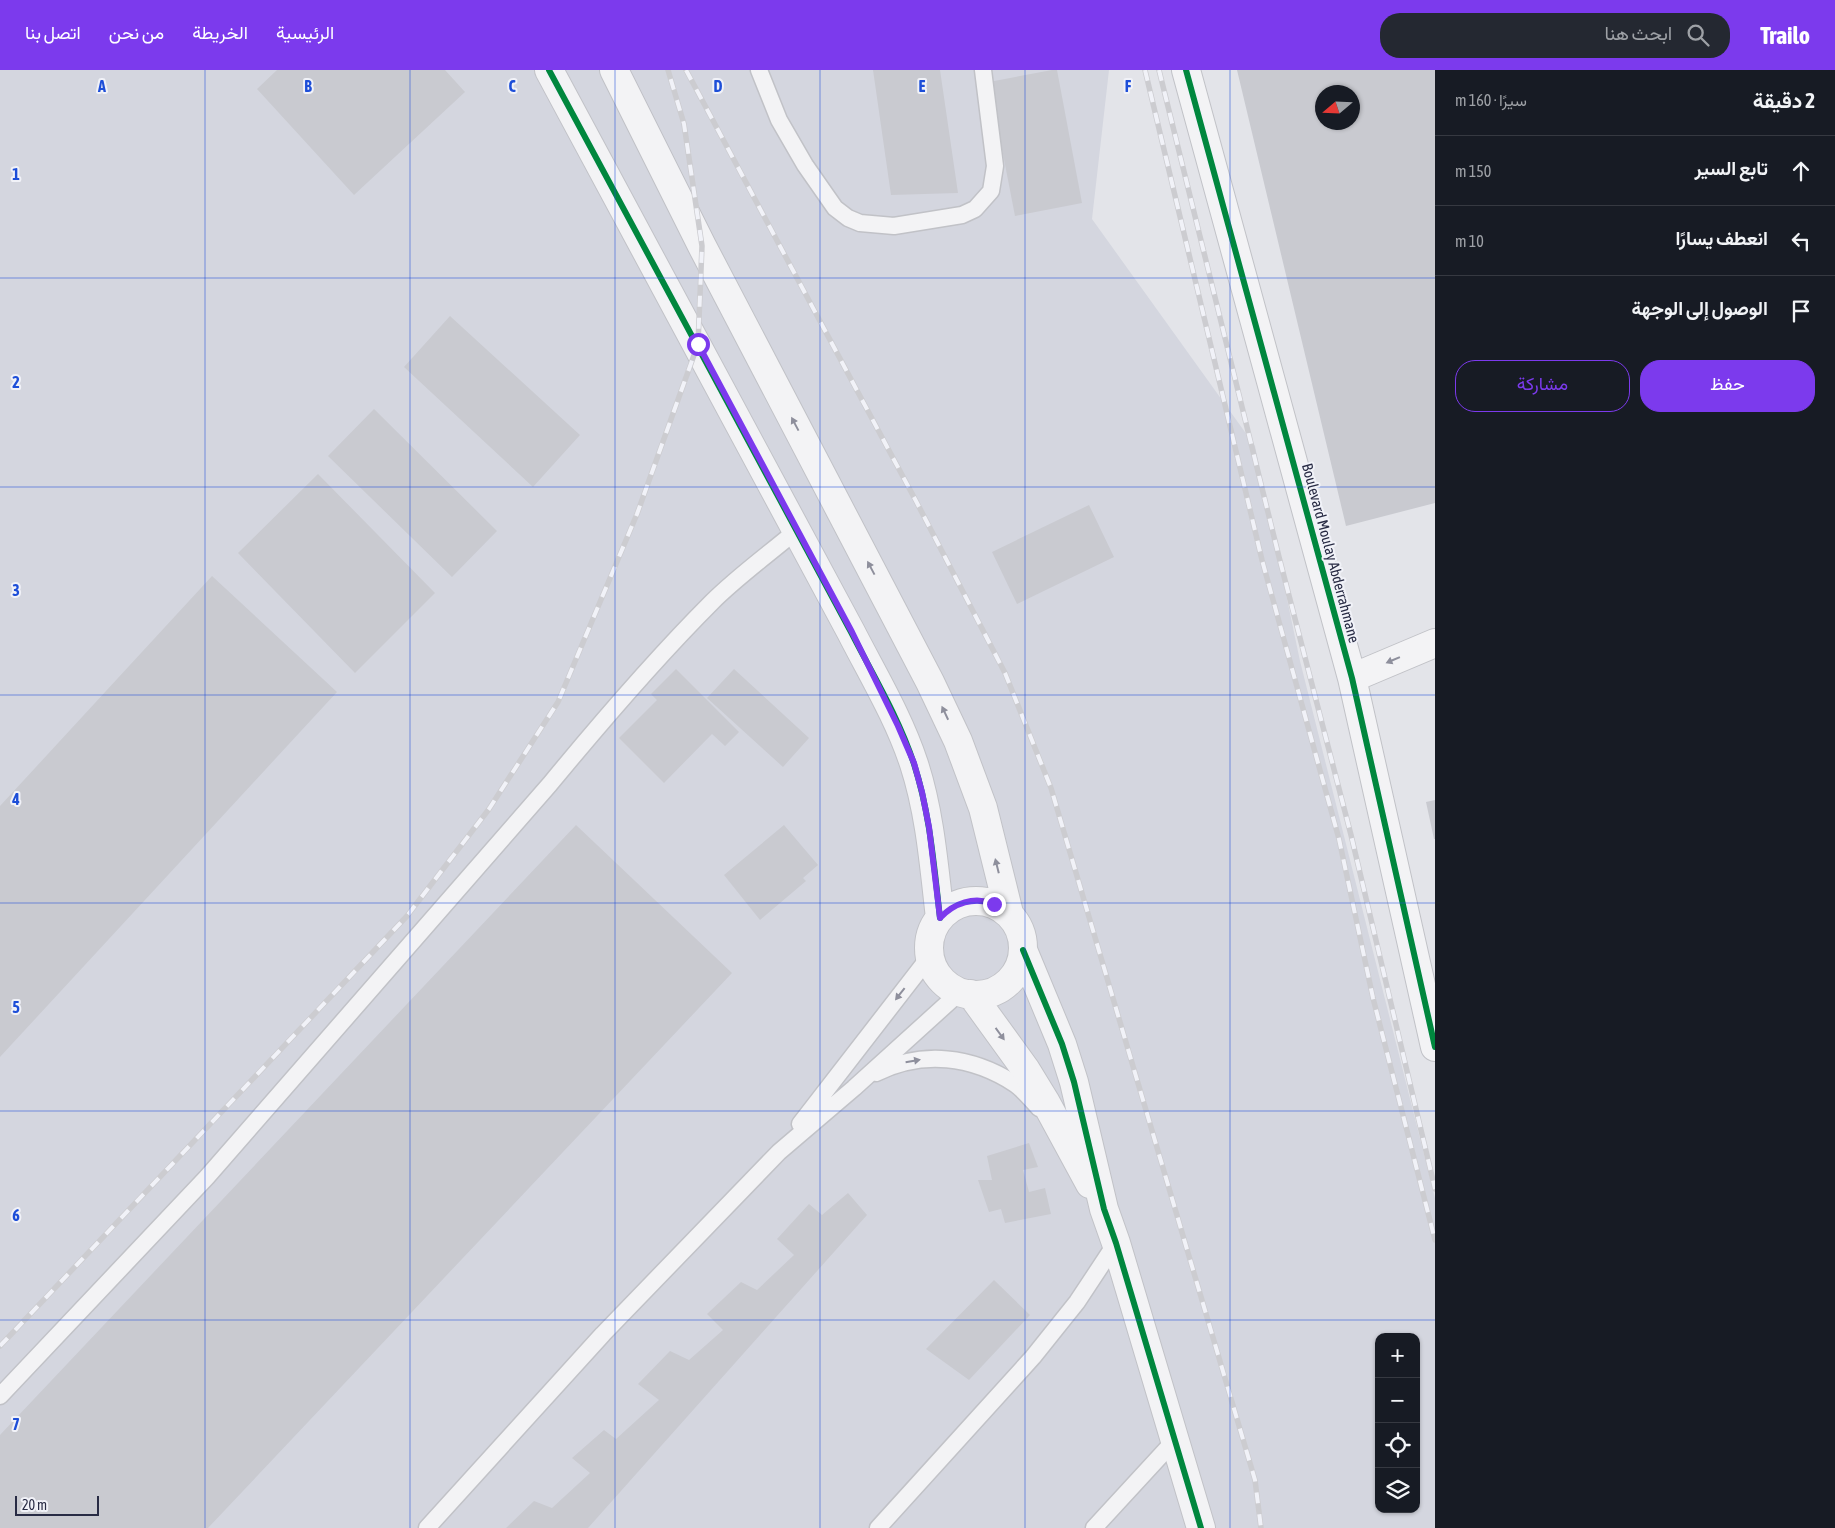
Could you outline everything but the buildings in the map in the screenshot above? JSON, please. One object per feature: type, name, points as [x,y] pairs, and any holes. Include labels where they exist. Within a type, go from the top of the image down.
[{"type":"street","points":[[549,70],[852,632],[898,726],[914,763],[929,827],[940,918]]},
{"type":"street","points":[[614,70],[702,246],[926,674],[954,732],[983,808],[1009,913],[1020,930],[1024,950],[1055,1026],[1074,1082],[1104,1209],[1116,1242],[1201,1528]]},
{"type":"street","name":"Boulevard Moulay Abderrahmane","points":[[1186,70],[1352,678],[1435,1047]]},
{"type":"street","points":[[1352,678],[1435,643]]},
{"type":"street","points":[[1009,913],[988,902],[970,901],[953,906],[940,918],[931,936],[930,956],[933,966],[942,980],[950,987],[966,993],[990,993],[1007,984],[1016,974],[1022,962],[1024,950]]},
{"type":"street","points":[[966,993],[1026,1070],[1104,1209]]},
{"type":"lane","points":[[759,70],[779,120],[805,165],[835,208],[848,218],[860,223],[894,226],[962,215],[974,209],[991,191],[994,166],[983,70]]},
{"type":"lane","points":[[0,1396],[207,1177],[550,784],[600,723],[657,660],[714,600],[797,530]]},
{"type":"lane","points":[[779,1152],[930,956]]},
{"type":"lane","points":[[427,1528],[603,1334],[779,1152],[966,993]]},
{"type":"lane","points":[[854,1088],[877,1072],[900,1063],[929,1058],[960,1060],[979,1065],[1016,1084],[1064,1138]]},
{"type":"lane","points":[[878,1528],[1033,1357],[1076,1302],[1116,1242]]},
{"type":"lane","points":[[1094,1528],[1175,1440]]},
{"type":"shaded area","points":[[0,70],[1109,70],[1092,219],[1255,446],[1300,661],[1435,1198],[1435,1528],[0,1528]]},
{"type":"railway","points":[[0,1346],[407,916],[489,809],[558,702],[637,514],[698,344],[702,246],[684,124],[668,70]]},
{"type":"railway","points":[[686,70],[916,501],[1005,673],[1051,788],[1255,1480],[1261,1528]]},
{"type":"railway","points":[[1145,70],[1262,560],[1339,839],[1373,998],[1435,1240]]},
{"type":"railway","points":[[1159,70],[1279,557],[1351,835],[1435,1189]]},
{"type":"cycle path","points":[[549,70],[893,713],[914,764],[924,801],[931,840],[940,918]]},
{"type":"cycle path","points":[[1186,70],[1352,678],[1435,1047]]},
{"type":"cycle path","points":[[1023,950],[1062,1044],[1074,1082],[1104,1209],[1116,1243],[1201,1528]]},
{"type":"route","points":[[698,344],[852,632],[914,763],[929,827],[940,918],[953,906],[964,902],[976,900],[994,904]]}]
